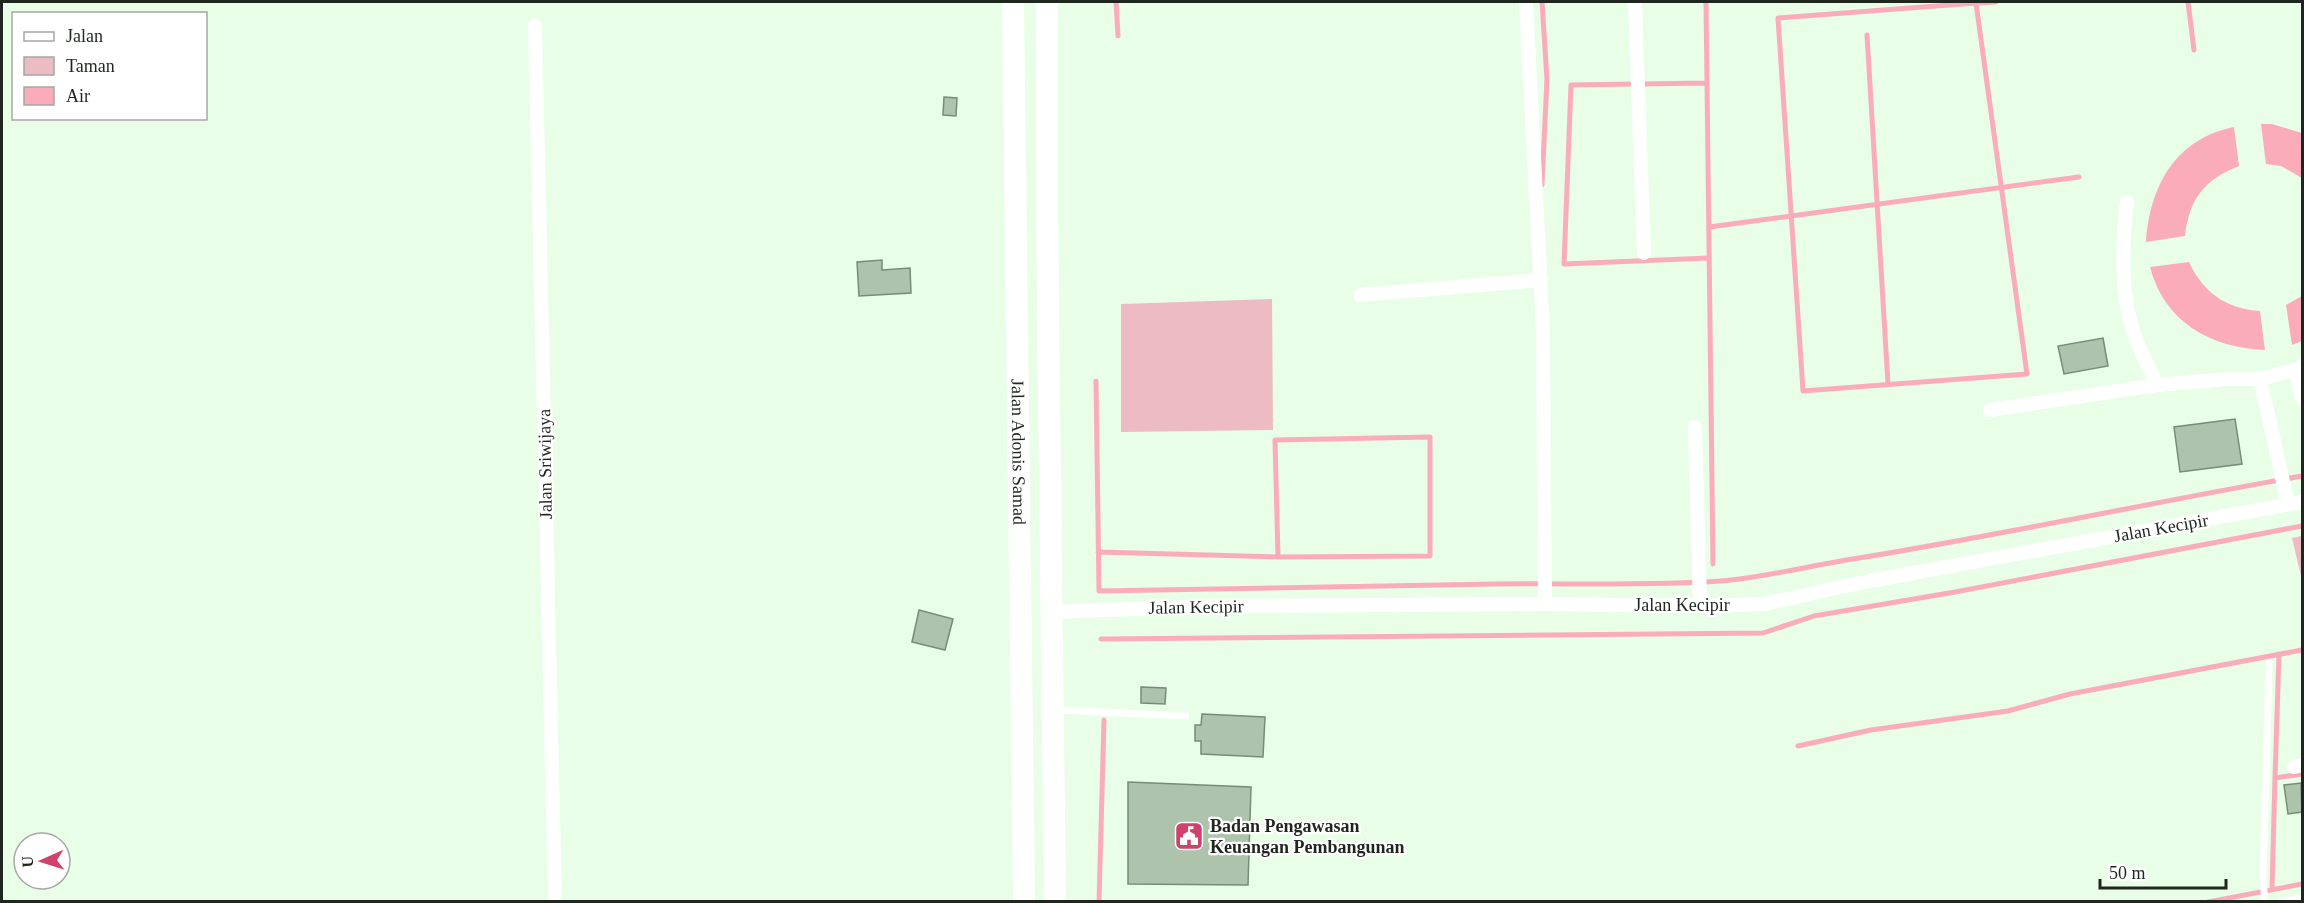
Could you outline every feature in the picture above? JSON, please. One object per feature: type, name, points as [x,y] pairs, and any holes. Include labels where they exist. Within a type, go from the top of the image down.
[{"type":"highway","name":"Jalan Adonis Samad","points":[[1012,2],[1024,902]]},
{"type":"highway","points":[[1047,2],[1047,220],[1055,902]]},
{"type":"highway","points":[[1016,221],[1047,220]]},
{"type":"street","points":[[1526,2],[1541,280],[1545,604]]},
{"type":"street","points":[[1635,2],[1644,253]]},
{"type":"street","name":"Jalan Sriwijaya","points":[[535,26],[555,902]]},
{"type":"street","points":[[2127,202],[2122,243],[2125,288],[2134,334],[2157,385]]},
{"type":"street","points":[[1360,295],[1541,280]]},
{"type":"street","points":[[1990,410],[2157,385],[2227,379],[2260,379],[2300,368],[2302,398]]},
{"type":"street","points":[[2260,379],[2295,503]]},
{"type":"street","points":[[1695,427],[1700,606]]},
{"type":"street","name":"Jalan Kecipir","points":[[1052,612],[1214,606],[1766,604],[1859,583],[2295,503]]},
{"type":"lane","points":[[2265,902],[2263,879],[2269,663]]},
{"type":"lane","points":[[1053,710],[1186,716]]},
{"type":"lane","points":[[2281,902],[2302,898]]},
{"type":"green space","points":[[1272,299],[1273,430],[1121,432],[1121,304]]},
{"type":"green space","points":[[2302,536],[2302,580],[2292,538]]},
{"type":"water","points":[[2261,124],[2272,124],[2302,133],[2302,178],[2281,166],[2266,164]]},
{"type":"water","points":[[2234,127],[2239,166],[2217,177],[2201,192],[2190,211],[2185,236],[2146,242],[2153,202],[2169,168],[2196,142],[2213,133]]},
{"type":"water","points":[[2189,262],[2201,282],[2217,297],[2237,307],[2260,311],[2265,350],[2226,344],[2192,328],[2178,317],[2166,303],[2150,267]]},
{"type":"water","points":[[2302,296],[2302,341],[2292,345],[2286,305]]},
{"type":"building","points":[[944,97],[957,98],[956,116],[943,115]]},
{"type":"building","points":[[882,260],[882,270],[910,268],[911,293],[859,296],[857,262]]},
{"type":"building","points":[[2103,338],[2108,366],[2064,374],[2058,346]]},
{"type":"building","points":[[2235,419],[2242,464],[2180,472],[2174,427]]},
{"type":"building","points":[[919,610],[953,619],[945,650],[912,642]]},
{"type":"building","points":[[1141,687],[1166,688],[1165,704],[1141,703]]},
{"type":"building","points":[[1202,714],[1265,717],[1263,757],[1201,754],[1201,741],[1195,741],[1195,725],[1201,725]]},
{"type":"building","name":"Badan Pengawasan Keuangan Pembangunan","points":[[1128,782],[1251,787],[1248,885],[1128,884]]},
{"type":"building","points":[[2301,783],[2302,812],[2288,814],[2284,785]]},
{"type":"waterway","points":[[1116,2],[1118,36]]},
{"type":"waterway","points":[[1542,2],[1547,79],[1542,185]]},
{"type":"waterway","points":[[1706,2],[1713,564]]},
{"type":"waterway","points":[[1976,2],[1976,3],[2027,374],[1803,391],[1778,18],[1976,3],[1996,2]]},
{"type":"waterway","points":[[2188,2],[2194,50]]},
{"type":"waterway","points":[[1867,35],[1888,384]]},
{"type":"waterway","points":[[1707,83],[1571,85],[1564,264],[1709,258]]},
{"type":"waterway","points":[[1709,227],[2079,177]]},
{"type":"waterway","points":[[1096,381],[1099,591],[1721,581],[1970,539],[2302,476]]},
{"type":"waterway","points":[[1098,552],[1278,557],[1430,556],[1430,437],[1275,440],[1278,557]]},
{"type":"waterway","points":[[1101,639],[1763,633],[1814,616],[1955,592],[2302,526]]},
{"type":"waterway","points":[[1798,746],[1871,730],[2008,711],[2070,694],[2302,650]]},
{"type":"waterway","points":[[2279,654],[2275,778],[2302,774]]},
{"type":"waterway","points":[[1099,902],[1104,720]]},
{"type":"waterway","points":[[2272,889],[2275,778]]},
{"type":"waterway","points":[[2208,902],[2302,884]]},
{"type":"place","name":"Badan Pengawasan Keuangan Pembangunan","points":[[1189,836]]}]
